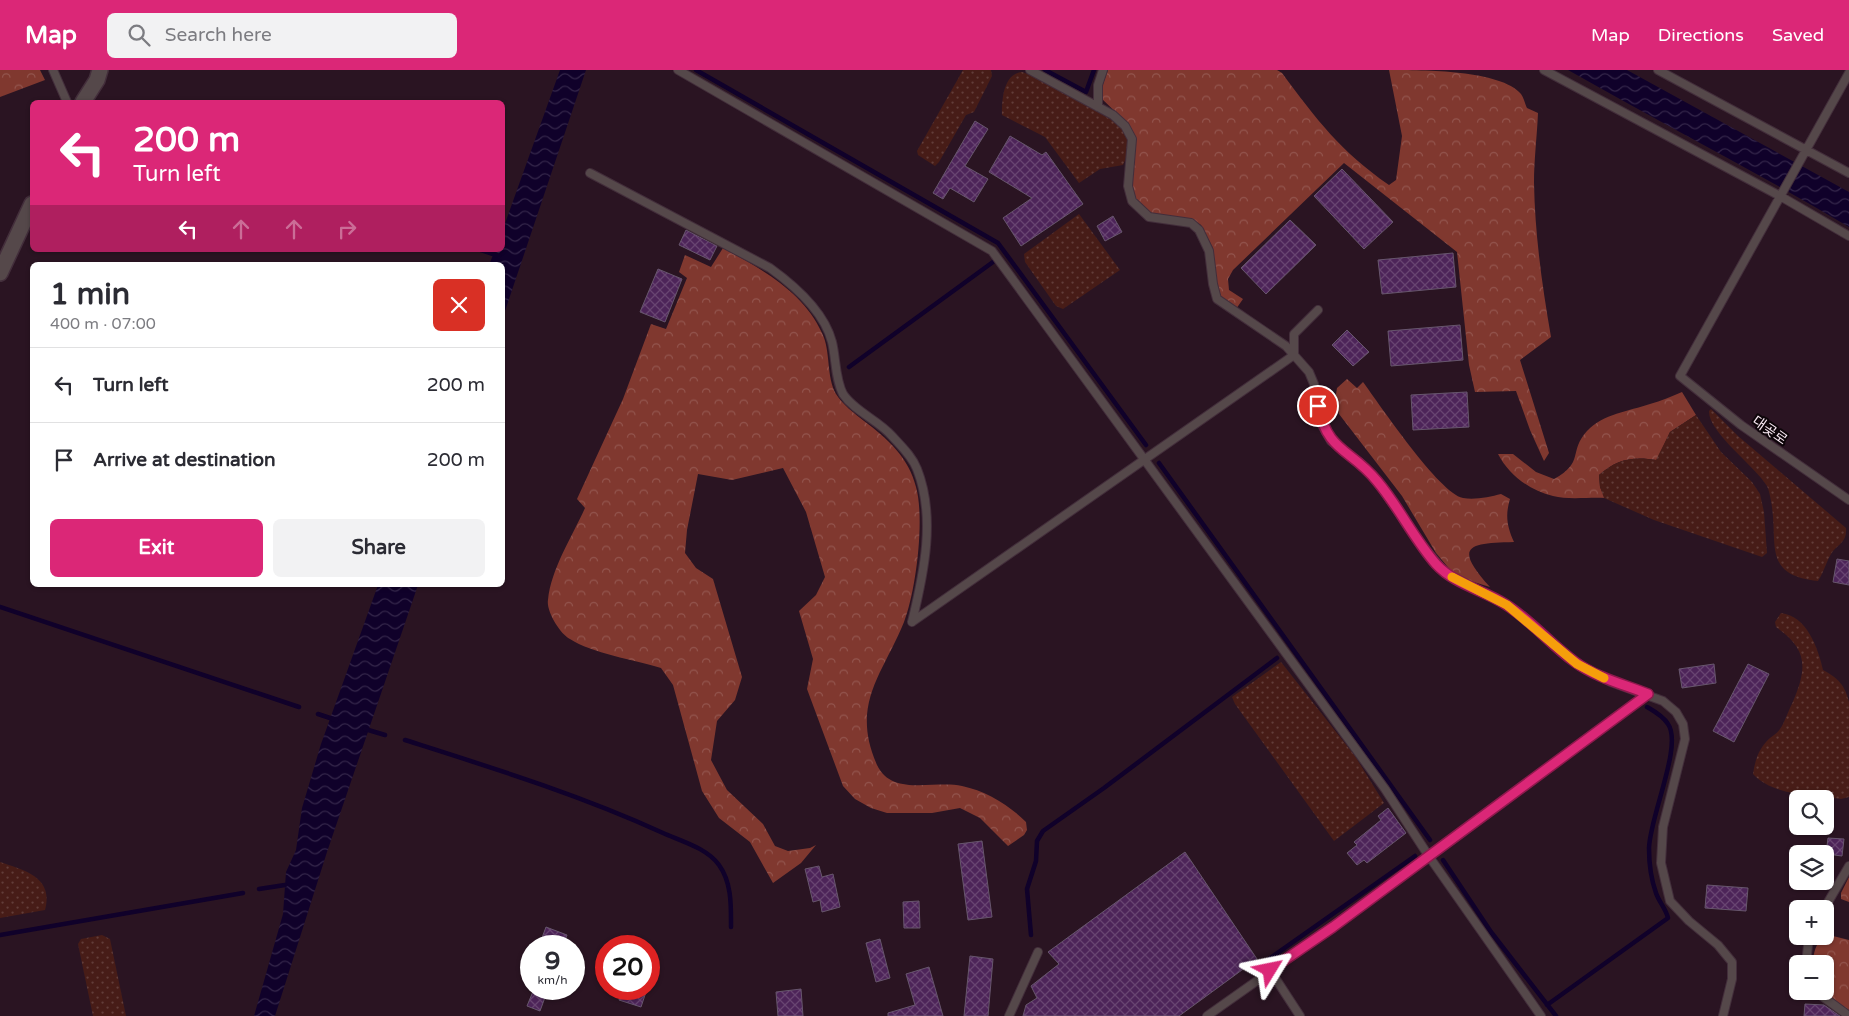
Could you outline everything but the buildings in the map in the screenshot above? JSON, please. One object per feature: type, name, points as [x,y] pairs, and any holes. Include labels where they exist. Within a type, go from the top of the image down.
[{"type":"street","points":[[84,100],[97,80],[100,70]]},
{"type":"street","points":[[0,273],[30,208]]},
{"type":"lane","points":[[53,70],[66,100]]},
{"type":"lane","points":[[678,70],[992,252],[1385,789],[1428,855],[1541,1016]]},
{"type":"lane","points":[[1030,70],[1113,115],[1130,133],[1132,151],[1128,186],[1132,201],[1148,217],[1191,223],[1199,230],[1209,251],[1213,284],[1218,299],[1244,320],[1286,346],[1294,355],[1308,372],[1314,384],[1322,425],[1331,441],[1360,463],[1377,481],[1414,535],[1446,574],[1507,605],[1577,664],[1611,682],[1663,701],[1676,712],[1683,724],[1685,739],[1663,827],[1661,863],[1670,901],[1689,922],[1718,945],[1732,962],[1732,980],[1722,1016]]},
{"type":"lane","points":[[1098,107],[1098,85],[1103,70]]},
{"type":"lane","points":[[1544,70],[1781,194],[1849,236]]},
{"type":"lane","points":[[1658,70],[1805,151],[1849,173]]},
{"type":"lane","points":[[1781,194],[1849,73]]},
{"type":"lane","points":[[590,173],[770,268],[795,288],[817,312],[831,341],[842,392],[848,400],[890,434],[907,453],[916,467],[922,485],[926,506],[924,561],[912,622],[1294,355]]},
{"type":"lane","name":"대곶로","points":[[1781,194],[1680,376],[1741,425],[1849,500]]},
{"type":"lane","points":[[1294,355],[1294,334],[1318,310]]},
{"type":"lane","points":[[1207,1016],[1333,927],[1648,694]]},
{"type":"lane","points":[[1829,900],[1849,866]]},
{"type":"lane","points":[[1009,1016],[1038,952]]},
{"type":"lane","points":[[1270,970],[1300,1016]]},
{"type":"lane","points":[[1827,1000],[1849,1016]]},
{"type":"green space","points":[[0,70],[40,70],[45,80],[0,97]]},
{"type":"green space","points":[[1108,70],[1277,70],[1282,73],[1330,134],[1357,160],[1389,185],[1396,180],[1402,136],[1389,70],[1440,71],[1479,76],[1497,80],[1511,86],[1521,94],[1527,108],[1538,113],[1534,174],[1536,222],[1551,337],[1520,360],[1549,453],[1544,461],[1516,391],[1475,392],[1469,365],[1457,252],[1344,163],[1233,270],[1228,279],[1229,290],[1243,299],[1236,309],[1220,297],[1216,284],[1213,248],[1201,225],[1192,219],[1149,214],[1132,197],[1126,122],[1101,98],[1102,87]]},
{"type":"green space","points":[[723,248],[766,273],[804,305],[814,318],[825,340],[831,380],[836,394],[849,409],[881,434],[896,449],[908,467],[916,487],[920,517],[918,555],[912,592],[904,622],[872,690],[868,707],[867,724],[870,743],[877,765],[884,775],[893,781],[903,784],[962,786],[980,791],[997,800],[1026,822],[1027,830],[1024,835],[1008,846],[980,818],[960,808],[932,813],[887,813],[871,808],[855,799],[843,786],[807,689],[813,659],[799,611],[816,595],[825,577],[806,512],[783,468],[732,480],[698,474],[687,530],[685,553],[696,568],[713,579],[742,677],[735,700],[717,721],[711,760],[727,790],[763,824],[775,846],[788,851],[810,848],[816,845],[801,863],[773,883],[750,842],[719,818],[702,791],[673,685],[661,668],[579,644],[562,632],[551,616],[548,600],[553,577],[585,508],[577,499],[623,399],[651,324],[666,329],[687,278],[679,272],[685,255],[711,267]]},
{"type":"green space","points":[[1347,379],[1357,388],[1363,382],[1410,447],[1453,493],[1468,499],[1501,494],[1510,499],[1508,521],[1514,542],[1476,546],[1471,549],[1469,555],[1472,563],[1490,587],[1467,580],[1452,572],[1436,553],[1402,496],[1339,414],[1335,400],[1337,388]]},
{"type":"green space","points":[[1682,392],[1696,415],[1670,432],[1657,460],[1640,458],[1626,460],[1612,465],[1599,475],[1600,487],[1605,498],[1565,498],[1536,490],[1514,475],[1498,454],[1513,454],[1536,472],[1554,479],[1570,467],[1581,438],[1593,425],[1608,417]]},
{"type":"green space","points":[[1849,877],[1849,902],[1841,899],[1841,893]]},
{"type":"green space","points":[[1834,936],[1849,940],[1849,1011],[1834,1000],[1834,955],[1814,955],[1817,945],[1834,945]]},
{"type":"shaded area","points":[[963,70],[991,70],[992,76],[974,112],[966,115],[935,166],[918,155],[917,151]]},
{"type":"shaded area","points":[[1022,72],[1039,78],[1117,123],[1122,128],[1129,142],[1128,153],[1123,165],[1100,169],[1079,183],[1045,137],[1002,115],[1003,95],[1007,83],[1011,77]]},
{"type":"shaded area","points":[[1079,214],[1120,270],[1063,309],[1056,306],[1025,262],[1024,254]]},
{"type":"shaded area","points":[[1711,409],[1738,436],[1846,528],[1844,539],[1831,554],[1818,581],[1800,578],[1788,572],[1780,564],[1774,543],[1773,516],[1767,486],[1716,429],[1709,411]]},
{"type":"shaded area","points":[[1696,415],[1721,452],[1752,482],[1760,494],[1764,512],[1767,553],[1762,557],[1654,520],[1604,498],[1600,487],[1599,475],[1612,465],[1626,460],[1640,458],[1656,460],[1670,432]]},
{"type":"shaded area","points":[[1781,613],[1790,615],[1798,620],[1810,634],[1823,670],[1833,676],[1845,691],[1849,702],[1849,797],[1834,798],[1834,790],[1782,791],[1771,787],[1753,774],[1761,749],[1779,731],[1783,723],[1797,692],[1802,670],[1800,652],[1787,635],[1776,627],[1775,622]]},
{"type":"shaded area","points":[[1281,662],[1355,756],[1384,803],[1334,841],[1235,704],[1232,697]]},
{"type":"shaded area","points":[[0,862],[27,872],[41,882],[47,899],[45,910],[0,918]]},
{"type":"shaded area","points":[[102,935],[110,939],[126,1016],[93,1016],[78,944],[81,939]]},
{"type":"water","points":[[560,70],[586,70],[505,311],[505,262],[490,262],[494,252],[505,252],[505,223]]},
{"type":"water","points":[[1568,70],[1627,70],[1849,192],[1849,227],[1779,187]]},
{"type":"water","points":[[377,587],[417,587],[327,852],[275,1016],[254,1016],[283,914],[286,872],[296,850],[302,808],[321,744]]},
{"type":"waterway","points":[[696,70],[998,243],[1146,445]]},
{"type":"waterway","points":[[1045,70],[1086,92],[1094,70]]},
{"type":"waterway","points":[[487,252],[499,256]]},
{"type":"waterway","points":[[849,367],[993,262]]},
{"type":"waterway","points":[[1159,463],[1430,840]]},
{"type":"waterway","points":[[0,607],[299,707]]},
{"type":"waterway","points":[[1031,935],[1027,889],[1036,861],[1037,841],[1043,831],[1104,788],[1277,658]]},
{"type":"waterway","points":[[1547,1005],[1668,918],[1654,888],[1649,848],[1654,818],[1669,764],[1672,734],[1664,719],[1647,707]]},
{"type":"waterway","points":[[318,714],[336,720]]},
{"type":"waterway","points":[[365,729],[385,735]]},
{"type":"waterway","points":[[405,740],[600,806],[685,842],[708,854],[719,865],[729,887],[731,927]]},
{"type":"waterway","points":[[1266,961],[1415,856]]},
{"type":"waterway","points":[[1443,860],[1491,932],[1556,1016]]},
{"type":"waterway","points":[[259,889],[285,885]]},
{"type":"waterway","points":[[0,935],[243,893]]},
{"type":"slow traffic","points":[[1452,577],[1507,605],[1577,664],[1604,678]]},
{"type":"route","points":[[1270,970],[1333,927],[1554,761],[1648,694],[1611,682],[1577,664],[1507,605],[1446,574],[1414,535],[1377,481],[1360,463],[1331,441],[1322,425],[1318,406]]}]
